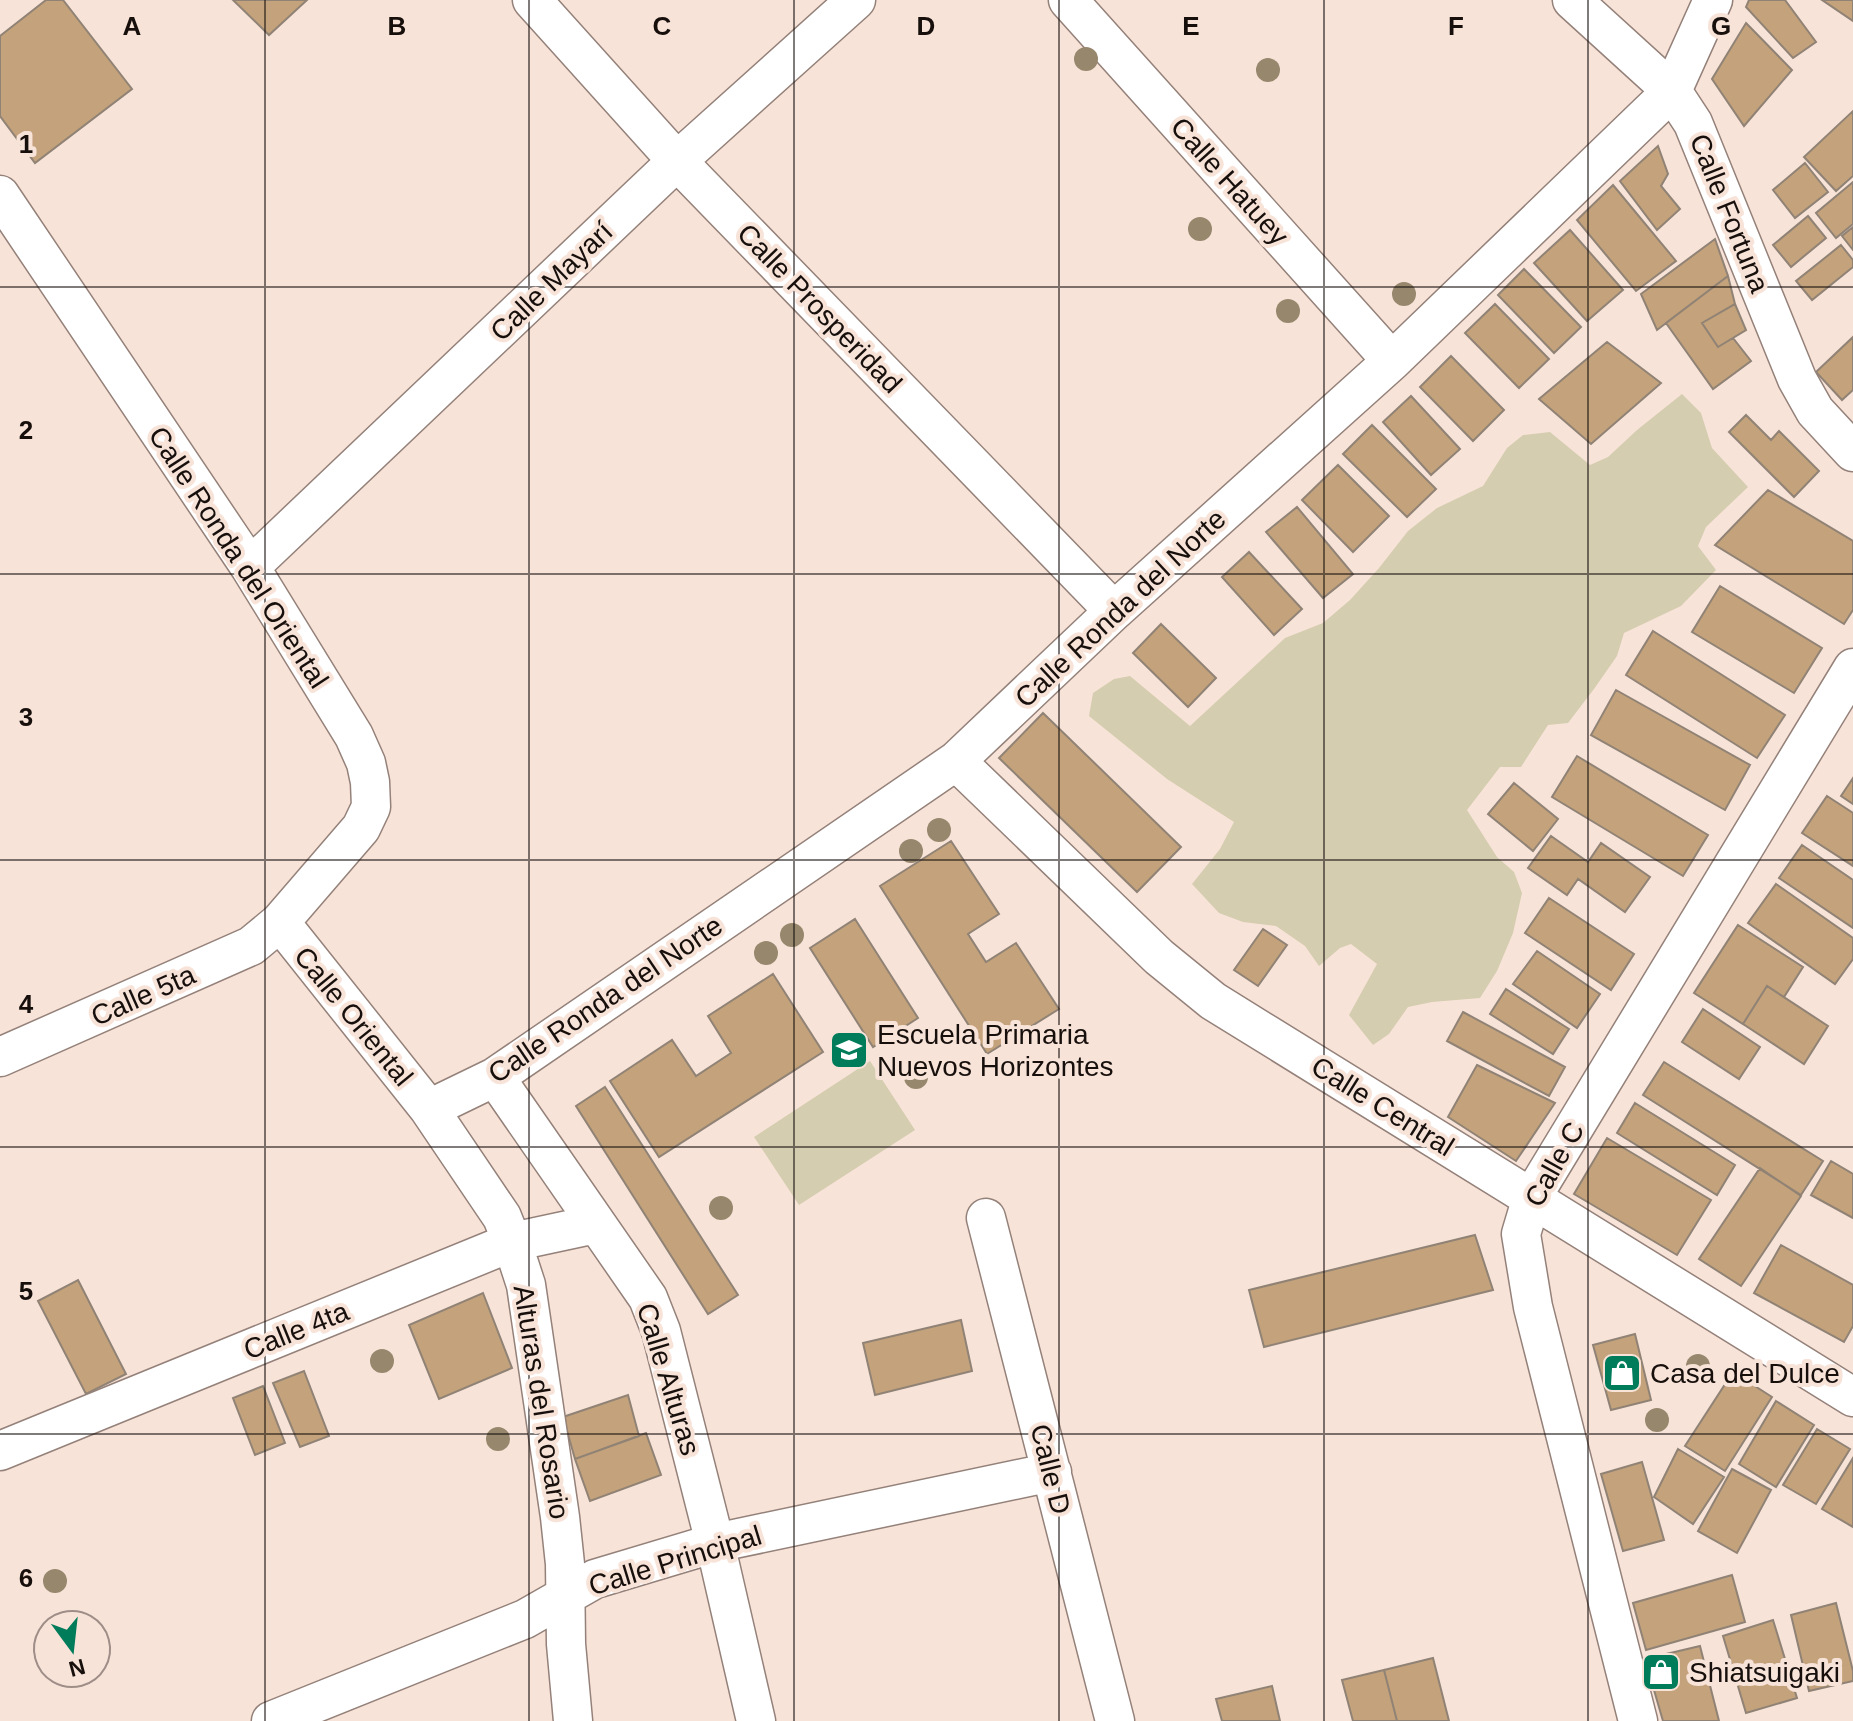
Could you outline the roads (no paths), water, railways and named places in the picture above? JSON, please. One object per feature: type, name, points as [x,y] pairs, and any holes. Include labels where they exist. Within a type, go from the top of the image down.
[{"type":"street","name":"Calle Prosperidad","points":[[532,0],[677,161],[1114,611]]},
{"type":"street","name":"Calle Mayarí","points":[[250,567],[677,161],[856,0]]},
{"type":"street","name":"Calle Hatuey","points":[[1068,0],[1392,361]]},
{"type":"street","name":"Calle Fortuna","points":[[1572,0],[1672,91],[1693,123],[1797,379],[1815,411],[1853,452]]},
{"type":"street","name":"Calle Ronda del Norte","points":[[429,1109],[495,1077],[956,761],[1114,611],[1392,361],[1672,91],[1713,0]]},
{"type":"street","name":"Calle Ronda del Oriental","points":[[0,195],[250,567],[354,736],[366,763],[371,807],[361,828],[280,922]]},
{"type":"street","name":"Calle C","points":[[1638,1721],[1533,1307],[1521,1234],[1532,1197],[1853,668]]},
{"type":"street","name":"Calle Central","points":[[956,761],[1159,957],[1213,1001],[1853,1397]]},
{"type":"street","name":"Calle 5ta","points":[[0,1057],[251,946],[280,922]]},
{"type":"street","name":"Calle Oriental","points":[[280,922],[429,1109]]},
{"type":"street","name":"Calle Alturas","points":[[495,1077],[648,1298],[661,1331],[756,1721]]},
{"type":"street","name":"Alturas del Rosario","points":[[429,1109],[502,1217],[526,1285],[560,1517],[573,1721]]},
{"type":"street","name":"Calle D","points":[[986,1218],[1115,1721]]},
{"type":"street","name":"Calle 4ta","points":[[0,1451],[512,1242],[596,1224]]},
{"type":"street","name":"Calle Principal","points":[[271,1721],[525,1619],[595,1579],[715,1543],[1052,1472]]},
{"type":"place","name":"Escuela Primaria Nuevos Horizontes","points":[[849,1050]]},
{"type":"place","name":"Casa del Dulce","points":[[1622,1373]]},
{"type":"place","name":"Shiatsuigaki","points":[[1661,1672]]}]
